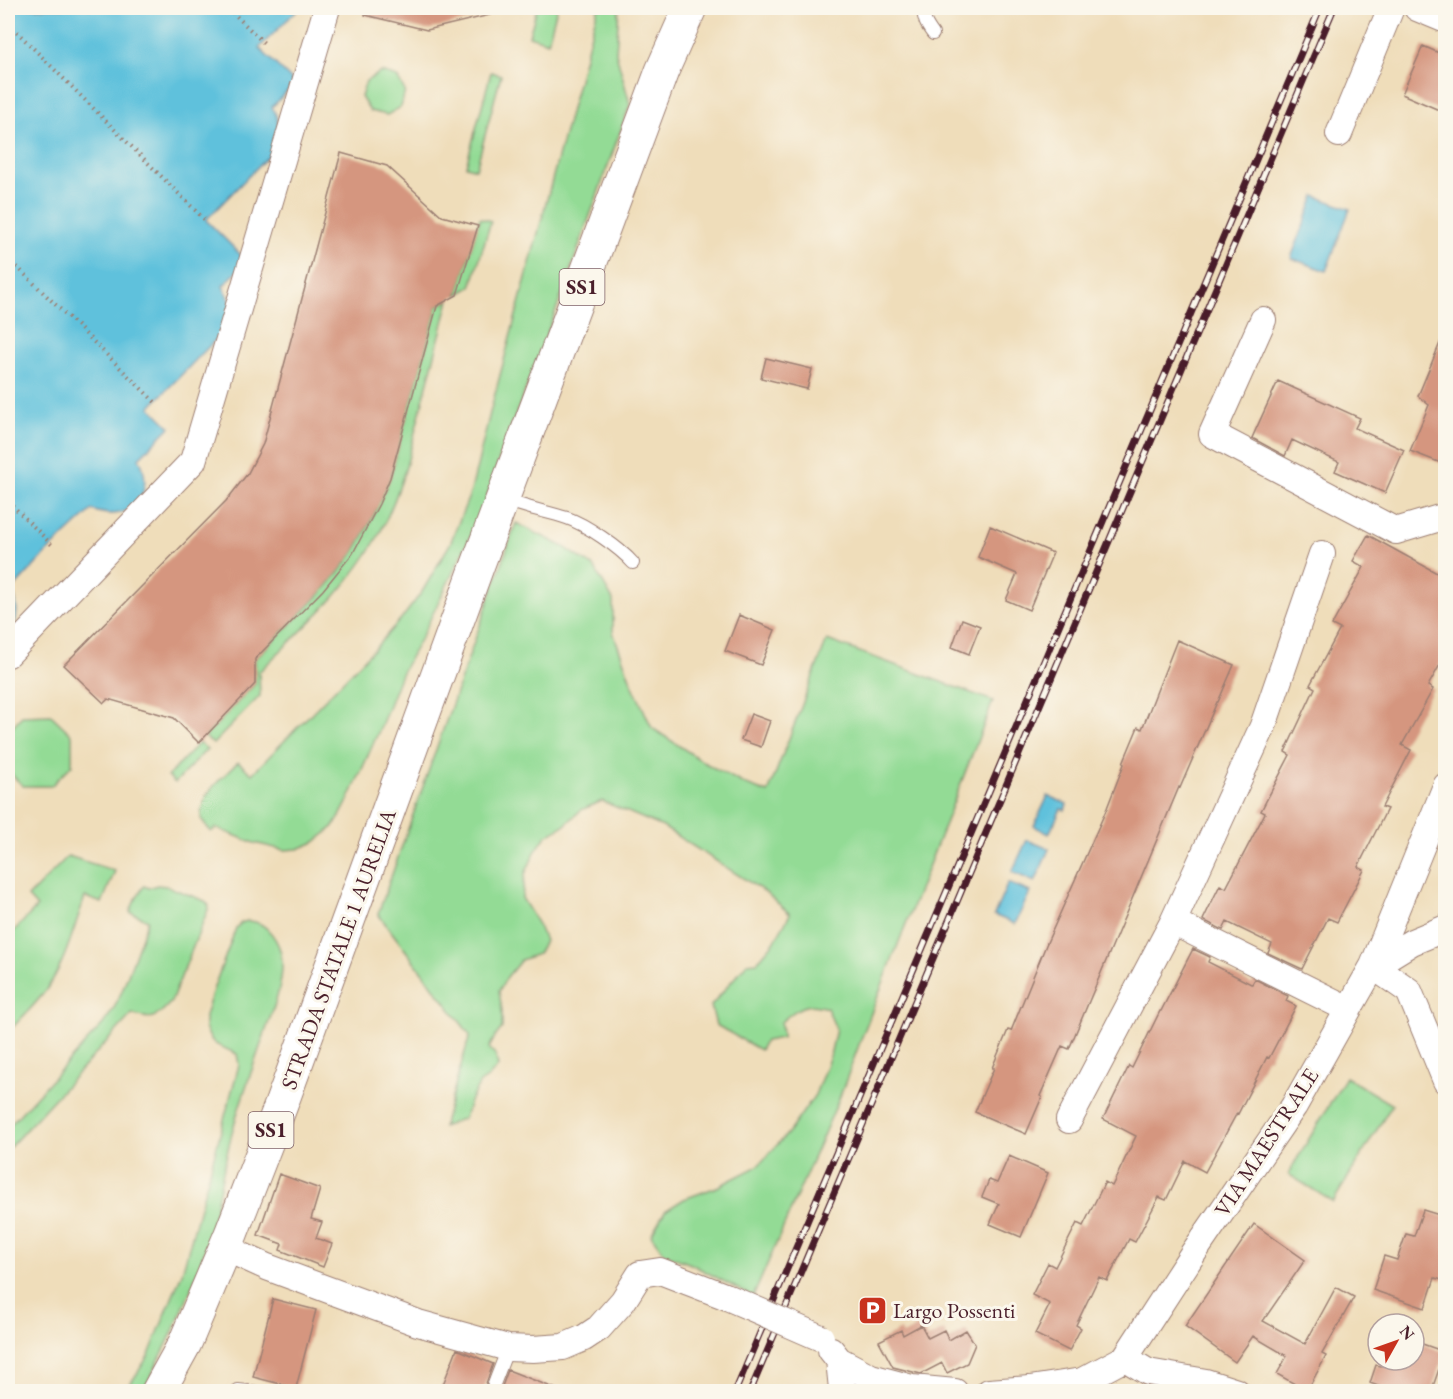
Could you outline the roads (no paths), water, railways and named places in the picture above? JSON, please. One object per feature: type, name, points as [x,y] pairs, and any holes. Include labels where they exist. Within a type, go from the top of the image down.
[{"type":"main road","name":"SS1","points":[[502,499],[662,71],[690,8]]},
{"type":"main road","name":"STRADA STATALE 1 AURELIA","points":[[158,1392],[185,1344],[285,1095],[502,499]]},
{"type":"street","points":[[8,654],[193,461],[327,8]]},
{"type":"street","points":[[1340,134],[1391,8]]},
{"type":"street","points":[[1418,8],[1446,20]]},
{"type":"street","points":[[1263,320],[1212,434],[1396,531],[1446,516]]},
{"type":"street","points":[[1069,1120],[1173,922],[1263,726],[1322,554]]},
{"type":"street","name":"VIA MAESTRALE","points":[[989,1392],[1030,1389],[1082,1381],[1125,1358],[1294,1106],[1373,966],[1442,800]]},
{"type":"street","points":[[1173,922],[1348,1009]]},
{"type":"street","points":[[1446,928],[1412,942],[1373,966],[1410,991],[1446,1081]]},
{"type":"street","points":[[225,1248],[267,1267],[418,1323],[508,1348],[563,1347],[584,1338],[599,1328],[623,1301],[640,1274],[660,1271],[727,1296],[821,1338],[839,1360],[871,1377],[912,1388],[955,1392]]},
{"type":"street","points":[[1125,1358],[1148,1372],[1206,1382],[1237,1392]]},
{"type":"street","points":[[839,1360],[844,1392]]},
{"type":"lane","points":[[924,8],[925,22],[933,34]]},
{"type":"lane","points":[[502,499],[570,519],[594,532],[633,563]]},
{"type":"lane","points":[[491,1392],[508,1348]]},
{"type":"lane","points":[[237,1392],[238,1390],[257,1392]]},
{"type":"water","points":[[8,8],[299,8],[259,48],[295,83],[272,107],[278,124],[278,134],[273,151],[206,220],[247,261],[223,286],[231,304],[229,326],[150,407],[170,427],[139,458],[144,471],[145,483],[137,503],[128,510],[118,513],[106,514],[92,510],[53,546],[12,590],[17,613],[8,635]]},
{"type":"water","points":[[1315,196],[1350,209],[1326,271],[1291,258]]},
{"type":"water","points":[[1048,796],[1067,804],[1065,810],[1061,809],[1049,834],[1034,826]]},
{"type":"water","points":[[1027,840],[1049,849],[1035,882],[1012,872]]},
{"type":"water","points":[[1008,883],[1030,892],[1015,924],[994,915]]},
{"type":"railway","points":[[735,1392],[1320,8]]},
{"type":"railway","points":[[750,1392],[1334,8]]},
{"type":"place","name":"Largo Possenti","points":[[872,1310]]}]
